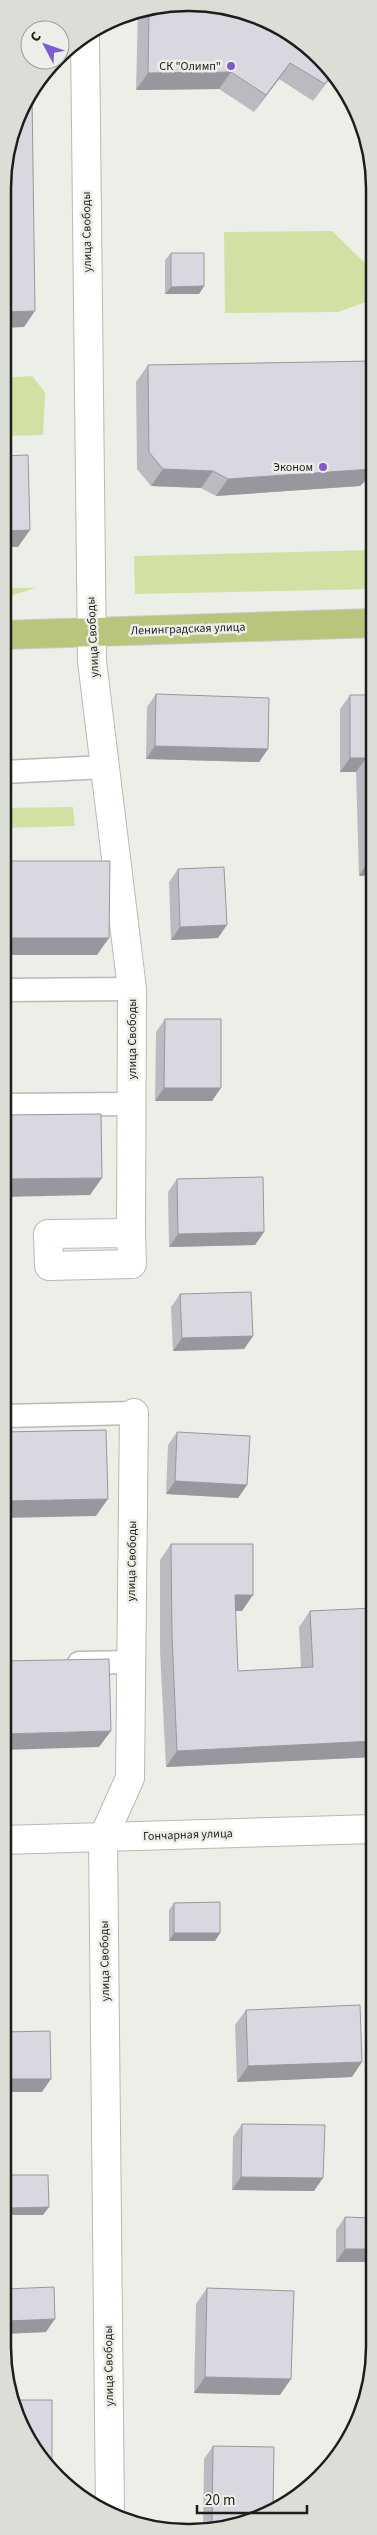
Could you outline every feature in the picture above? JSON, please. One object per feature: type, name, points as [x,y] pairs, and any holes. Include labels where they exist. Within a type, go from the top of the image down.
[{"type":"main road","name":"Ленинградская улица","points":[[11,635],[366,623]]},
{"type":"street","name":"улица Свободы","points":[[85,45],[92,661],[132,989],[131,1234]]},
{"type":"street","name":"улица Свободы","points":[[110,2505],[103,1838],[130,1778],[134,1413]]},
{"type":"street","name":"Гончарная улица","points":[[11,1840],[366,1829]]},
{"type":"lane","points":[[11,772],[106,767]]},
{"type":"lane","points":[[11,990],[132,989]]},
{"type":"lane","points":[[11,1105],[132,1104]]},
{"type":"lane","points":[[11,1416],[134,1413]]},
{"type":"lane","points":[[62,1663],[131,1662]]},
{"type":"green space","points":[[332,231],[366,264],[366,302],[338,312],[225,313],[224,232]]},
{"type":"green space","points":[[32,376],[45,392],[43,435],[11,436],[11,377]]},
{"type":"green space","points":[[366,550],[366,589],[135,594],[134,556]]},
{"type":"green space","points":[[11,588],[36,588],[11,596]]},
{"type":"green space","points":[[73,807],[75,826],[11,828],[11,808]]},
{"type":"building","name":"СК \"Олимп\"","points":[[188,11],[234,17],[267,30],[287,41],[305,55],[328,80],[325,84],[290,63],[266,95],[231,72],[148,73],[149,16]]},
{"type":"building","points":[[32,106],[35,311],[11,312],[11,188],[13,165],[17,143]]},
{"type":"building","points":[[171,253],[204,253],[204,286],[171,287]]},
{"type":"building","points":[[366,361],[366,469],[228,479],[213,471],[163,469],[149,452],[148,365]]},
{"type":"building","points":[[28,455],[30,530],[11,531],[11,456]]},
{"type":"building","points":[[156,694],[269,698],[268,749],[155,746]]},
{"type":"building","points":[[350,695],[366,695],[366,758],[350,758]]},
{"type":"building","points":[[11,861],[110,861],[109,938],[11,938]]},
{"type":"building","points":[[224,867],[227,925],[180,927],[178,869]]},
{"type":"building","points":[[165,1019],[221,1019],[221,1088],[164,1088]]},
{"type":"building","points":[[101,1114],[102,1178],[11,1179],[11,1115]]},
{"type":"building","points":[[263,1177],[264,1232],[178,1234],[177,1179]]},
{"type":"building","points":[[251,1292],[253,1336],[182,1338],[180,1294]]},
{"type":"building","points":[[106,1430],[108,1499],[11,1501],[11,1432]]},
{"type":"building","points":[[177,1432],[250,1436],[247,1485],[175,1481]]},
{"type":"building","points":[[171,1544],[253,1544],[253,1595],[235,1595],[238,1671],[313,1667],[310,1611],[366,1608],[366,1741],[177,1751],[172,1635]]},
{"type":"building","points":[[109,1659],[111,1731],[11,1734],[11,1661]]},
{"type":"building","points":[[220,1902],[220,1933],[174,1933],[174,1903]]},
{"type":"building","points":[[360,2005],[362,2062],[248,2066],[246,2010]]},
{"type":"building","points":[[50,2031],[51,2079],[11,2079],[11,2032]]},
{"type":"building","points":[[242,2124],[325,2125],[323,2178],[241,2177]]},
{"type":"building","points":[[11,2175],[48,2175],[49,2207],[11,2208]]},
{"type":"building","points":[[345,2217],[366,2218],[366,2249],[345,2249]]},
{"type":"building","points":[[54,2287],[55,2319],[11,2321],[11,2289]]},
{"type":"building","points":[[207,2288],[294,2291],[291,2379],[205,2377]]},
{"type":"building","points":[[20,2400],[52,2400],[52,2459],[35,2435]]},
{"type":"building","points":[[213,2446],[274,2447],[273,2502],[234,2518],[212,2522]]},
{"type":"place","name":"СК \"Олимп\"","points":[[231,66]]},
{"type":"place","name":"Эконом","points":[[323,467]]}]
